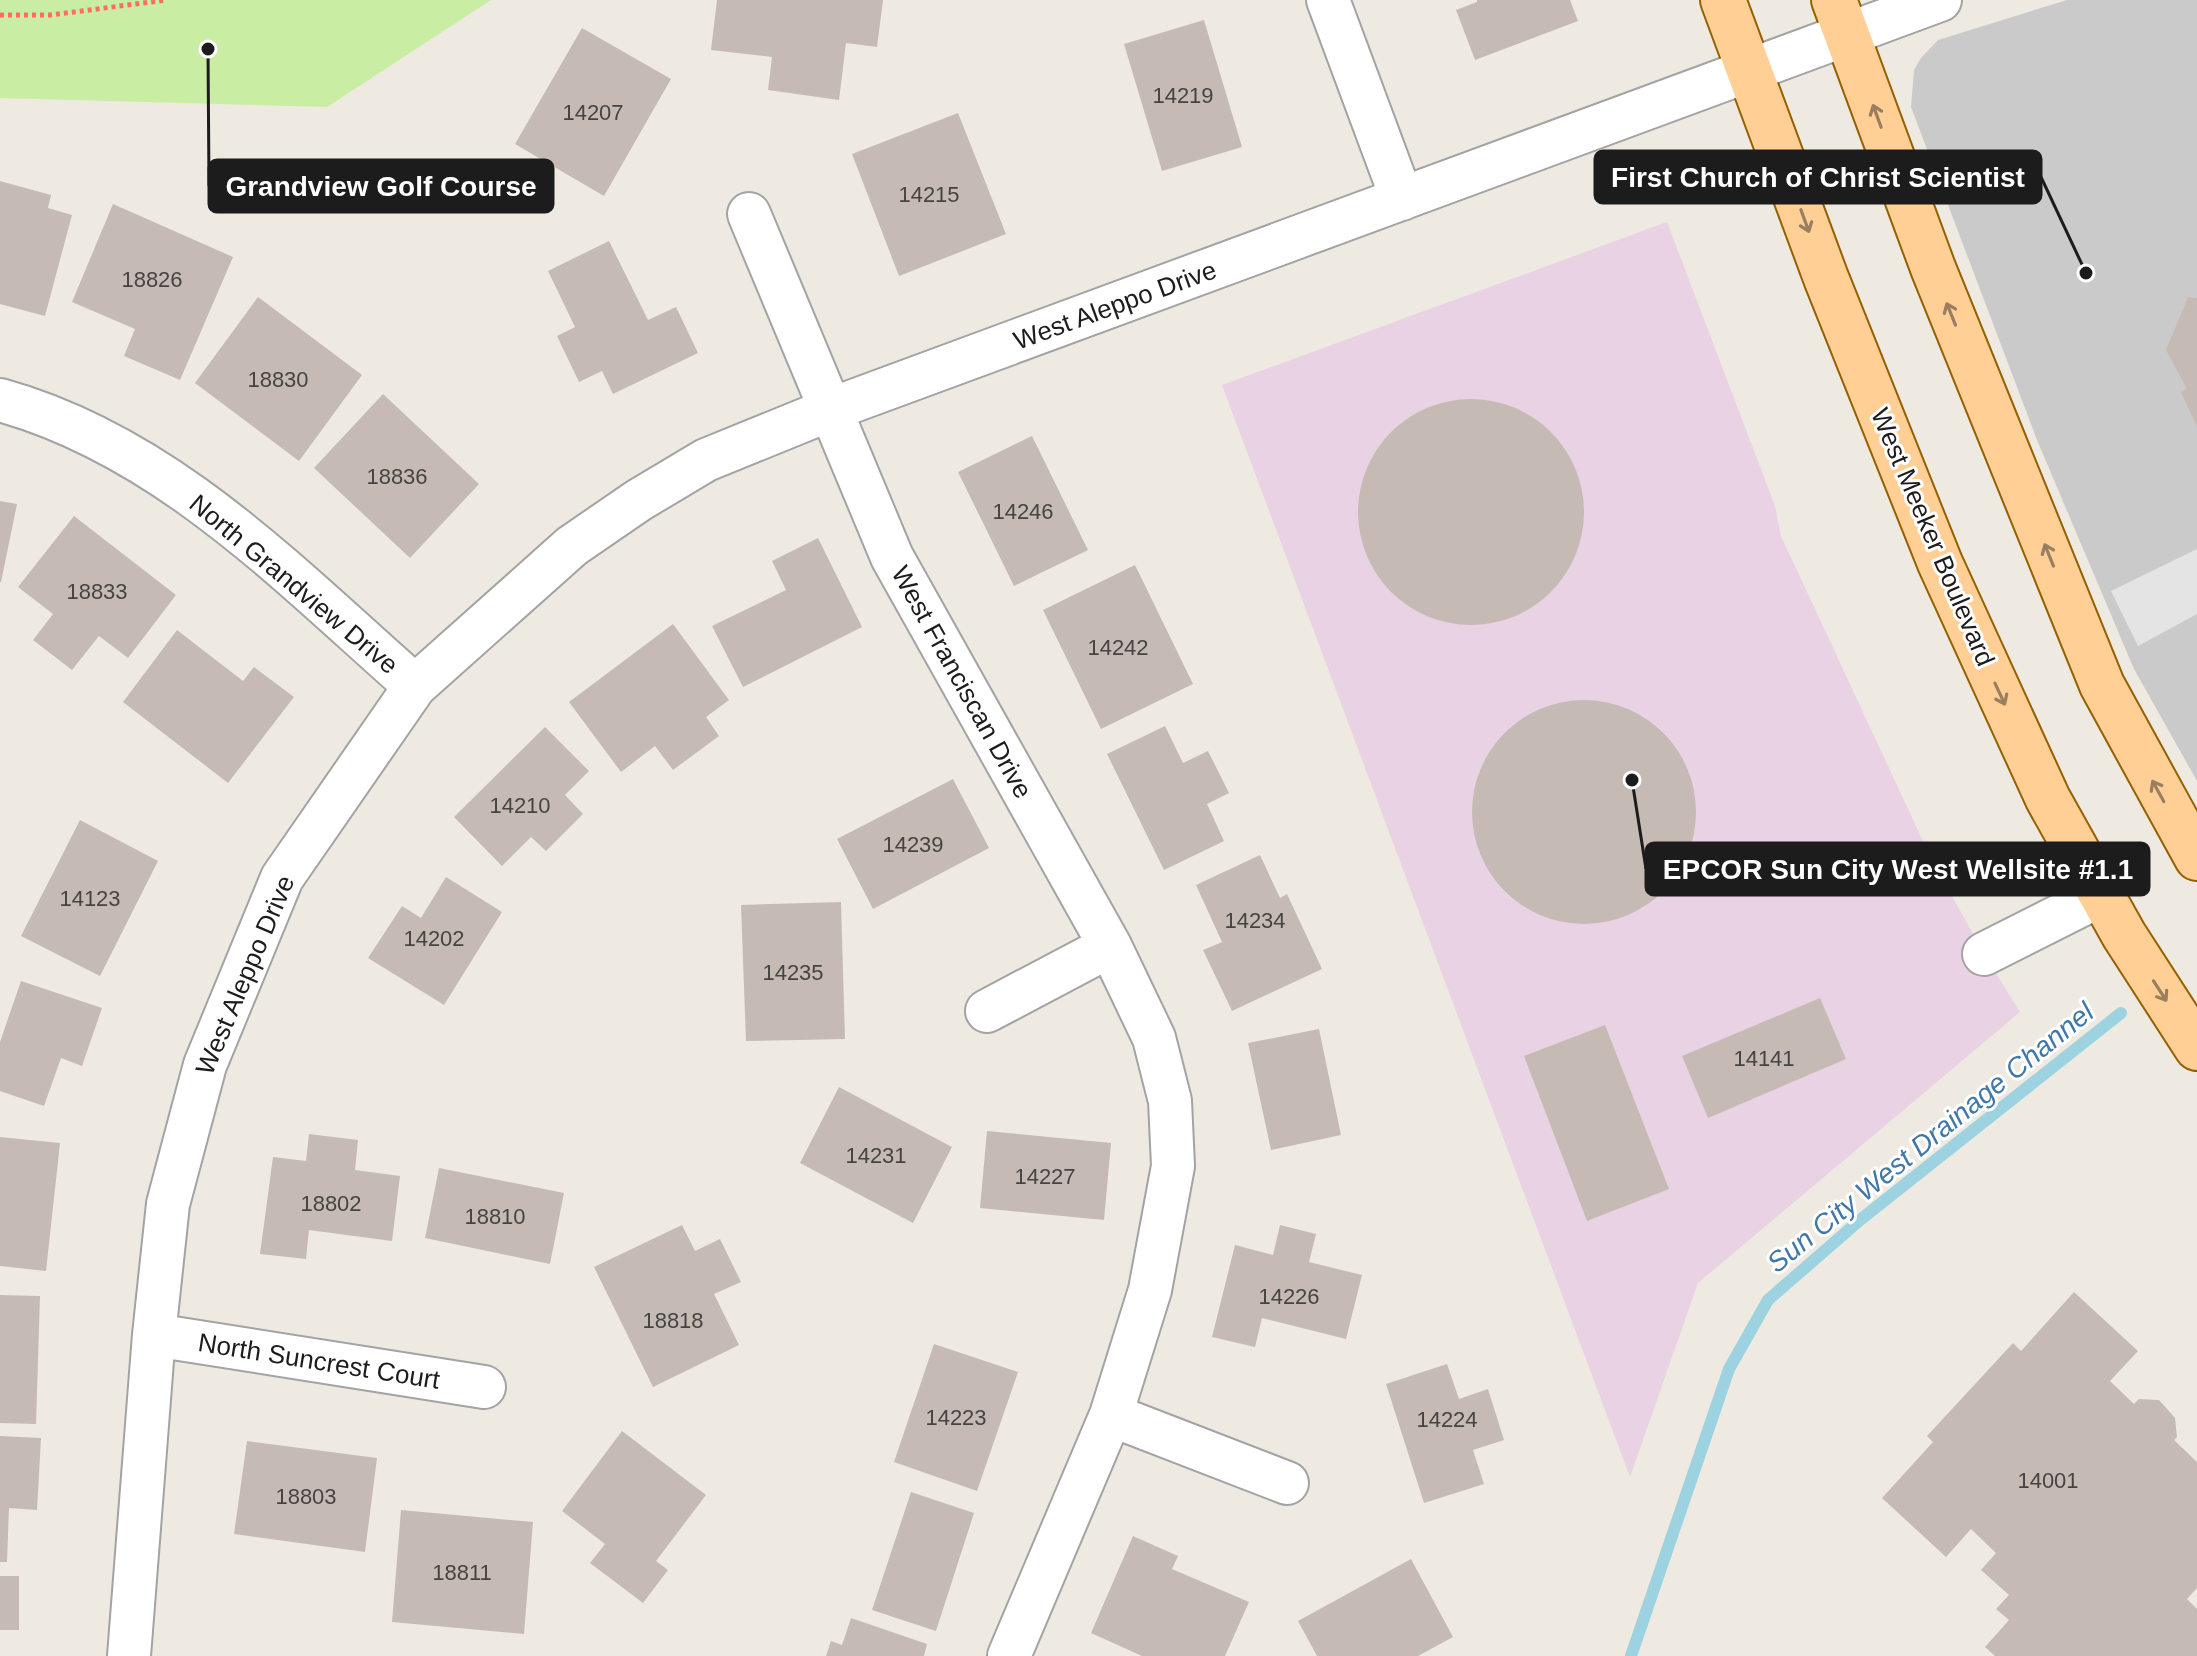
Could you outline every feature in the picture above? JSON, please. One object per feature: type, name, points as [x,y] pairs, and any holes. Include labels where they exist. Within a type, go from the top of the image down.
[{"type":"main road","name":"West Meeker Boulevard","points":[[1723,0],[1826,278],[1940,563],[2048,799],[2124,935],[2197,1048]]},
{"type":"main road","points":[[1840,16],[1933,268],[2102,685],[2197,858]]},
{"type":"street","points":[[1328,0],[1402,199]]},
{"type":"street","name":"West Aleppo Drive","points":[[129,1656],[154,1335],[168,1204],[205,1065],[282,878],[415,686],[572,546],[639,500],[706,460],[829,410],[1750,69],[1840,16],[1940,0]]},
{"type":"street","points":[[749,214],[829,410]]},
{"type":"street","name":"North Grandview Drive","points":[[0,400],[93,434],[166,478],[221,517],[415,686]]},
{"type":"street","name":"West Franciscan Drive","points":[[829,410],[892,557],[1110,946],[1154,1038],[1170,1101],[1173,1166],[1150,1290],[1111,1415],[1009,1656]]},
{"type":"street","points":[[1984,954],[2101,895]]},
{"type":"street","points":[[987,1011],[1110,946]]},
{"type":"street","name":"North Suncrest Court","points":[[154,1335],[484,1387]]},
{"type":"street","points":[[1111,1415],[1287,1483]]},
{"type":"path","points":[[0,15],[50,15],[167,0]]},
{"type":"shaded area","points":[[2067,0],[2197,0],[2197,781],[2134,669],[2037,440],[1911,107],[1914,70],[1938,40]]},
{"type":"shaded area","points":[[1667,222],[1775,506],[1781,536],[1929,854],[2020,1012],[1698,1283],[1630,1477],[1222,385]]},
{"type":"shaded area","points":[[2197,549],[2197,614],[2138,646],[2111,591]]},
{"type":"green space","points":[[0,0],[491,0],[327,107],[0,98]]},
{"type":"building","points":[[717,0],[883,0],[877,47],[846,43],[839,100],[768,90],[772,57],[711,50]]},
{"type":"building","points":[[1477,0],[1570,0],[1578,21],[1475,60],[1456,10]]},
{"type":"building","points":[[1204,20],[1242,147],[1162,171],[1124,44]]},
{"type":"building","points":[[582,28],[671,79],[604,196],[515,144]]},
{"type":"building","points":[[958,113],[1006,234],[899,276],[852,154]]},
{"type":"building","points":[[0,181],[51,195],[48,208],[72,215],[45,316],[0,304]]},
{"type":"building","points":[[113,204],[233,257],[180,380],[124,356],[135,329],[72,302]]},
{"type":"building","points":[[609,241],[648,320],[676,307],[698,353],[613,394],[602,371],[579,382],[557,336],[575,327],[548,271]]},
{"type":"building","points":[[258,297],[362,375],[299,461],[195,383]]},
{"type":"building","points":[[2188,297],[2197,298],[2197,427],[2181,392],[2187,389],[2166,350]]},
{"type":"building","points":[[383,394],[479,484],[410,558],[314,468]]},
{"type":"building","points":[[1471,399],[1493,401],[1514,408],[1534,418],[1551,432],[1565,449],[1575,469],[1582,490],[1582,534],[1575,555],[1565,575],[1551,592],[1534,606],[1514,616],[1493,623],[1471,625],[1449,623],[1428,616],[1408,606],[1391,592],[1377,575],[1367,555],[1360,534],[1358,512],[1360,490],[1367,469],[1377,449],[1391,432],[1408,418],[1428,408],[1449,401]]},
{"type":"building","points":[[1032,436],[1088,550],[1014,586],[958,472]]},
{"type":"building","points":[[0,501],[17,504],[1,582],[0,582]]},
{"type":"building","points":[[74,516],[176,595],[128,658],[99,636],[72,670],[33,640],[53,614],[18,587]]},
{"type":"building","points":[[818,538],[862,627],[743,687],[712,626],[786,590],[772,561]]},
{"type":"building","points":[[1135,565],[1193,684],[1101,729],[1043,610]]},
{"type":"building","points":[[673,624],[729,700],[706,717],[719,736],[673,770],[655,746],[621,772],[569,702]]},
{"type":"building","points":[[177,630],[243,681],[254,667],[294,697],[228,783],[123,702]]},
{"type":"building","points":[[1584,700],[1606,702],[1627,709],[1663,733],[1687,769],[1694,790],[1694,834],[1687,855],[1663,891],[1627,915],[1606,922],[1584,924],[1562,922],[1541,915],[1505,891],[1481,855],[1474,834],[1472,812],[1474,790],[1481,769],[1505,733],[1541,709],[1562,702]]},
{"type":"building","points":[[1165,726],[1183,763],[1208,751],[1229,793],[1207,804],[1224,841],[1164,870],[1107,754]]},
{"type":"building","points":[[545,727],[589,771],[565,795],[583,814],[546,851],[531,837],[502,866],[454,817]]},
{"type":"building","points":[[953,779],[989,848],[873,909],[837,839]]},
{"type":"building","points":[[80,820],[158,861],[100,976],[21,936]]},
{"type":"building","points":[[1260,855],[1280,898],[1287,894],[1322,969],[1232,1011],[1203,950],[1222,942],[1196,885]]},
{"type":"building","points":[[446,877],[502,912],[444,1005],[368,958],[402,906],[421,918]]},
{"type":"building","points":[[841,902],[845,1039],[746,1041],[741,905]]},
{"type":"building","points":[[21,981],[102,1008],[82,1066],[61,1058],[44,1106],[0,1091],[0,1042]]},
{"type":"building","points":[[1820,998],[1846,1059],[1708,1118],[1682,1056]]},
{"type":"building","points":[[1605,1025],[1669,1189],[1587,1221],[1524,1056]]},
{"type":"building","points":[[1319,1029],[1341,1135],[1271,1150],[1248,1043]]},
{"type":"building","points":[[839,1087],[952,1147],[913,1223],[800,1163]]},
{"type":"building","points":[[987,1131],[1111,1143],[1104,1220],[980,1208]]},
{"type":"building","points":[[309,1134],[358,1140],[355,1170],[400,1176],[392,1241],[309,1230],[306,1259],[260,1254],[273,1157],[306,1161]]},
{"type":"building","points":[[0,1137],[60,1143],[46,1271],[0,1266]]},
{"type":"building","points":[[439,1168],[564,1193],[550,1264],[425,1238]]},
{"type":"building","points":[[682,1225],[695,1251],[720,1239],[741,1282],[714,1294],[739,1345],[653,1387],[594,1267]]},
{"type":"building","points":[[1280,1225],[1316,1234],[1309,1262],[1362,1275],[1346,1339],[1262,1318],[1255,1347],[1212,1337],[1235,1245],[1273,1255]]},
{"type":"building","points":[[2074,1292],[2138,1351],[2110,1381],[2134,1404],[2139,1399],[2159,1400],[2175,1418],[2177,1437],[2174,1440],[2197,1462],[2197,1588],[2187,1599],[2197,1609],[2197,1656],[1995,1656],[1985,1647],[2009,1620],[1996,1609],[2009,1595],[1981,1570],[1996,1553],[1971,1529],[1946,1557],[1882,1498],[1933,1442],[1927,1436],[2013,1343],[2021,1351]]},
{"type":"building","points":[[0,1295],[40,1296],[36,1424],[0,1423]]},
{"type":"building","points":[[934,1344],[1018,1372],[977,1491],[894,1462]]},
{"type":"building","points":[[1447,1364],[1459,1399],[1488,1389],[1504,1440],[1473,1450],[1484,1484],[1424,1503],[1386,1384]]},
{"type":"building","points":[[622,1431],[706,1495],[656,1561],[668,1570],[643,1603],[590,1563],[605,1544],[562,1511]]},
{"type":"building","points":[[0,1436],[41,1438],[37,1510],[9,1508],[7,1562],[0,1562]]},
{"type":"building","points":[[247,1441],[377,1458],[365,1552],[234,1534]]},
{"type":"building","points":[[911,1492],[974,1513],[936,1631],[872,1610]]},
{"type":"building","points":[[401,1510],[533,1522],[524,1634],[392,1622]]},
{"type":"building","points":[[1133,1536],[1178,1556],[1172,1569],[1249,1602],[1225,1656],[1142,1656],[1091,1633]]},
{"type":"building","points":[[1411,1559],[1453,1637],[1418,1656],[1317,1656],[1298,1621]]},
{"type":"building","points":[[0,1576],[19,1576],[19,1630],[0,1630]]},
{"type":"building","points":[[851,1618],[927,1644],[924,1656],[826,1656],[831,1641],[842,1645]]},
{"type":"waterway","name":"Sun City West Drainage Channel","points":[[1631,1656],[1729,1369],[1768,1300],[1860,1220],[2121,1013]]},
{"type":"place","name":"Grandview Golf Course","points":[[208,49]]},
{"type":"place","name":"First Church of Christ Scientist","points":[[2086,273]]},
{"type":"place","name":"EPCOR Sun City West Wellsite #1.1","points":[[1632,780]]}]
